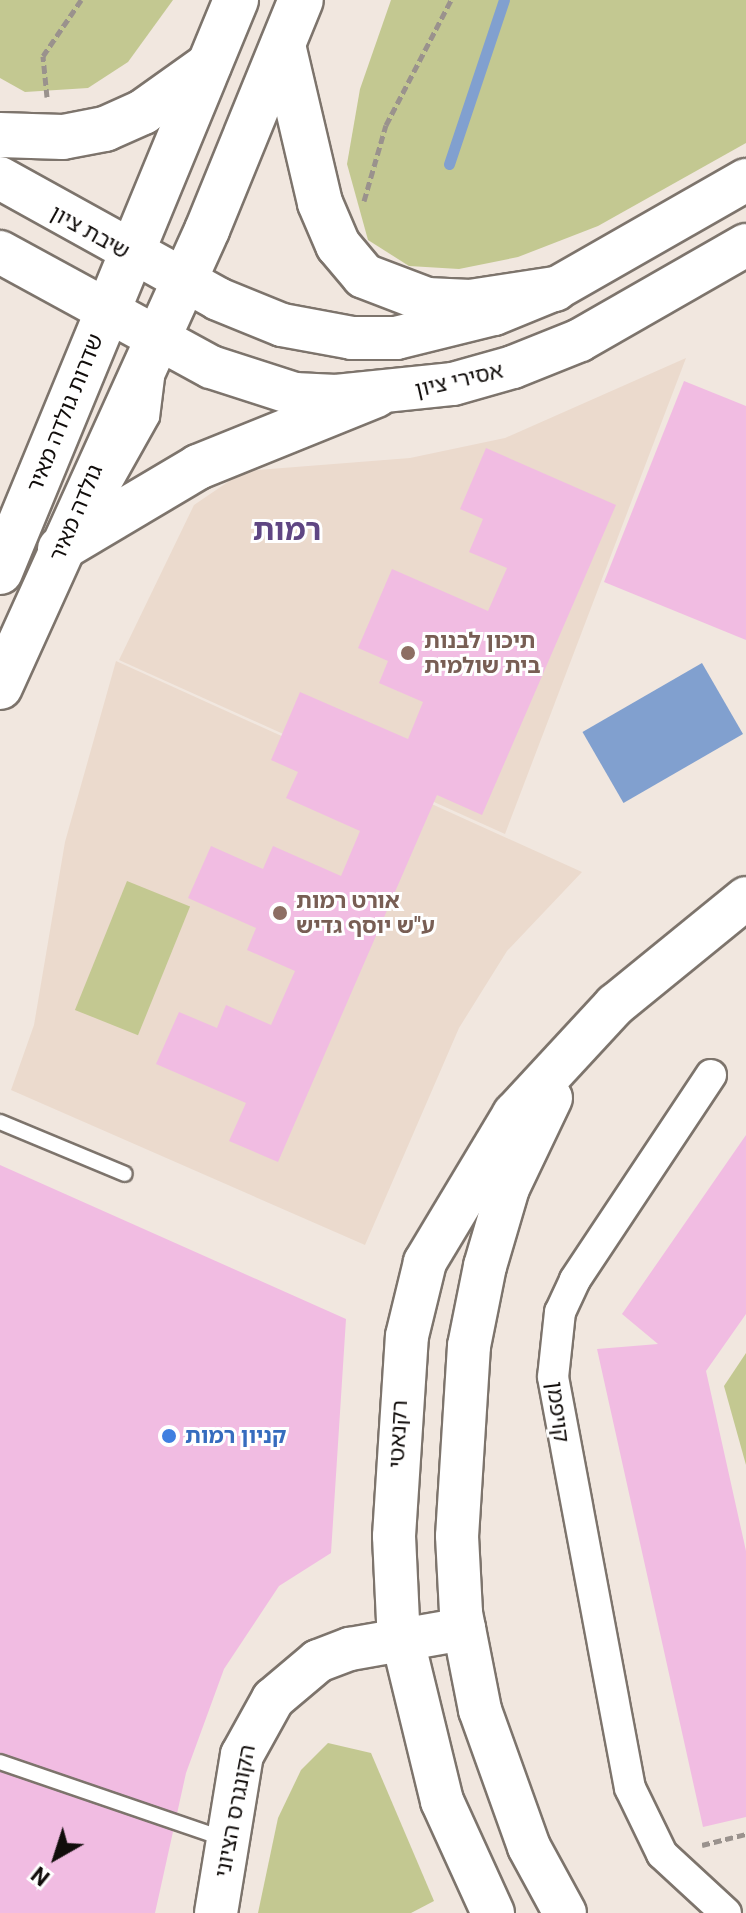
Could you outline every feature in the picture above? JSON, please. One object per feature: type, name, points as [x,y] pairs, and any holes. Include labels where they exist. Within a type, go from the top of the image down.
[{"type":"main road","points":[[131,255],[236,0]]},
{"type":"main road","points":[[153,339],[183,281],[301,0]]},
{"type":"main road","points":[[283,45],[311,176],[347,259],[393,291],[427,300],[470,302],[555,289]]},
{"type":"main road","points":[[0,135],[51,138],[105,129],[143,112],[211,63]]},
{"type":"main road","name":"שדרות גולדה מאיר","points":[[0,572],[131,255]]},
{"type":"main road","name":"גולדה מאיר","points":[[0,687],[153,339]]},
{"type":"main road","points":[[60,549],[198,467],[376,395]]},
{"type":"street","name":"שיבת ציון","points":[[0,178],[131,255],[183,281]]},
{"type":"street","points":[[183,281],[282,325],[352,338],[440,330],[555,289],[746,180]]},
{"type":"street","name":"אסירי ציון","points":[[153,339],[295,394],[376,395],[453,384],[580,340],[746,245]]},
{"type":"street","points":[[0,252],[153,339]]},
{"type":"street","name":"רקנאטי","points":[[493,1913],[442,1801],[401,1637],[394,1536],[398,1420],[407,1336],[425,1262],[514,1114],[615,1005],[746,898]]},
{"type":"street","name":"רקנאטי","points":[[565,1913],[502,1780],[464,1629],[457,1536],[461,1425],[485,1266],[508,1188],[575,1054],[615,1005]]},
{"type":"street","name":"קויפמן","points":[[711,1075],[601,1235],[560,1312],[553,1344],[558,1426],[630,1788],[662,1854],[726,1913]]},
{"type":"street","name":"הקונגרס הציוני","points":[[216,1908],[242,1755],[273,1699],[318,1661],[401,1637],[464,1629]]},
{"type":"lane","points":[[0,1122],[125,1174]]},
{"type":"lane","points":[[0,1762],[229,1841]]},
{"type":"path","points":[[51,138],[43,56],[81,0]]},
{"type":"path","points":[[347,259],[386,125],[451,0]]},
{"type":"shaded area","points":[[686,358],[505,834],[119,660],[194,505],[244,471],[410,458],[505,438]]},
{"type":"shaded area","points":[[116,661],[582,872],[507,951],[459,1028],[365,1245],[11,1090],[34,1025],[65,842]]},
{"type":"green space","points":[[0,0],[173,0],[128,62],[88,88],[25,92],[0,78]]},
{"type":"green space","points":[[391,0],[746,0],[746,143],[598,226],[518,257],[459,269],[409,266],[368,240],[347,164],[360,89]]},
{"type":"green space","points":[[127,881],[190,906],[138,1035],[75,1010]]},
{"type":"green space","points":[[746,1353],[746,1465],[724,1386]]},
{"type":"green space","points":[[328,1743],[371,1753],[434,1901],[411,1913],[258,1913],[278,1818],[301,1770]]},
{"type":"water","points":[[702,663],[743,734],[623,803],[582,732]]},
{"type":"building","points":[[684,381],[746,406],[746,640],[604,582]]},
{"type":"building","points":[[486,448],[616,505],[482,815],[437,795],[278,1162],[229,1141],[246,1103],[156,1064],[179,1012],[217,1028],[226,1005],[271,1025],[295,971],[247,950],[256,928],[188,898],[211,846],[263,869],[273,846],[341,876],[360,831],[286,798],[298,772],[271,760],[300,692],[408,739],[423,702],[379,683],[388,661],[358,648],[392,569],[488,611],[507,568],[469,552],[483,519],[460,509]]},
{"type":"building","points":[[746,1135],[746,1314],[706,1371],[746,1551],[746,1817],[703,1827],[597,1349],[658,1344],[622,1314]]},
{"type":"building","name":"קניון רמות","points":[[0,1165],[346,1319],[331,1553],[279,1586],[224,1669],[186,1773],[155,1913],[0,1913]]},
{"type":"waterway","points":[[449,164],[504,0]]},
{"type":"place","name":"תיכון לבנות בית שולמית","points":[[408,653]]},
{"type":"place","name":"אורט רמות ע\"ש יוסף גדיש","points":[[280,913]]},
{"type":"place","name":"קניון רמות","points":[[169,1436]]},
{"type":"district","name":"רמות","points":[[287,530]]}]
